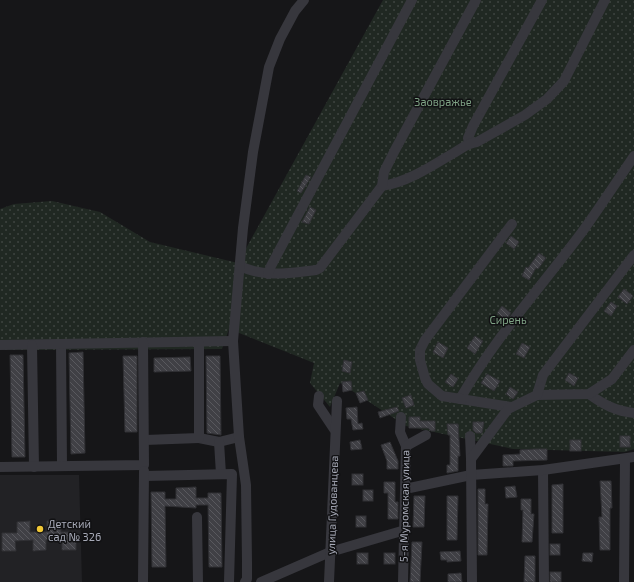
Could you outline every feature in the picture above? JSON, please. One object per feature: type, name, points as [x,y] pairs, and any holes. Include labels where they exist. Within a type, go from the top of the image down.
[{"type":"street","points":[[244,582],[247,579],[246,485],[239,437],[233,341],[243,228],[253,152],[269,67],[280,39],[295,11],[304,0]]},
{"type":"street","points":[[268,274],[412,0]]},
{"type":"street","points":[[240,266],[252,272],[268,274],[316,270],[320,268],[382,186],[384,172],[391,157],[476,0]]},
{"type":"street","points":[[469,143],[468,138],[473,126],[542,0]]},
{"type":"street","points":[[382,186],[412,175],[453,154],[469,143],[477,142],[525,115],[547,99],[564,81],[605,0]]},
{"type":"street","points":[[460,399],[477,368],[549,272],[582,232],[634,156]]},
{"type":"street","points":[[511,407],[442,396],[428,384],[420,360],[420,350],[425,340],[512,224]]},
{"type":"street","points":[[537,395],[543,375],[634,255]]},
{"type":"street","points":[[0,345],[143,342],[199,343],[233,341]]},
{"type":"street","points":[[143,342],[145,440],[143,582]]},
{"type":"street","points":[[199,343],[199,438]]},
{"type":"street","points":[[32,344],[34,466]]},
{"type":"street","points":[[61,344],[62,466]]},
{"type":"street","points":[[471,459],[511,407],[537,395],[589,394],[612,379],[634,350]]},
{"type":"street","points":[[589,394],[601,403],[618,411],[634,413]]},
{"type":"street","points":[[319,396],[318,405],[334,429]]},
{"type":"street","name":"улица Гудованцева","points":[[329,582],[334,429],[337,401]]},
{"type":"street","name":"5-я Муромская улица","points":[[400,417],[400,432],[406,446],[403,582]]},
{"type":"street","points":[[406,446],[426,435]]},
{"type":"street","points":[[470,436],[472,582]]},
{"type":"street","points":[[145,440],[199,438],[219,442],[239,437]]},
{"type":"street","points":[[219,442],[222,474]]},
{"type":"street","points":[[405,489],[471,475],[543,470],[630,458],[624,582]]},
{"type":"street","points":[[0,467],[144,465]]},
{"type":"street","points":[[543,470],[544,582]]},
{"type":"street","points":[[144,476],[232,474],[229,582]]},
{"type":"street","points":[[197,517],[198,582]]},
{"type":"street","points":[[261,582],[330,552],[405,530]]},
{"type":"shaded area","name":"Детский сад № 326","points":[[0,475],[79,475],[82,582],[0,582]]},
{"type":"green space","points":[[383,0],[634,0],[634,449],[625,452],[513,449],[406,426],[340,383],[330,407],[310,383],[314,363],[229,329],[222,349],[0,350],[0,209],[14,204],[52,201],[100,212],[150,242],[238,263]]},
{"type":"building","points":[[306,175],[311,177],[301,193],[297,191]]},
{"type":"building","points":[[310,207],[316,210],[309,224],[302,222]]},
{"type":"building","points":[[511,236],[519,242],[514,249],[506,243]]},
{"type":"building","points":[[539,253],[546,258],[538,269],[536,268],[529,280],[522,276],[526,267],[528,268]]},
{"type":"building","points":[[624,289],[633,296],[627,304],[618,297]]},
{"type":"building","points":[[611,302],[617,306],[611,316],[604,311]]},
{"type":"building","points":[[502,306],[511,313],[506,320],[497,313]]},
{"type":"building","points":[[475,336],[483,341],[475,354],[467,348]]},
{"type":"building","points":[[438,342],[448,348],[443,358],[433,352]]},
{"type":"building","points":[[522,343],[530,347],[524,358],[516,354]]},
{"type":"building","points":[[83,352],[85,453],[71,454],[69,353]]},
{"type":"building","points":[[10,355],[23,355],[25,457],[12,457]]},
{"type":"building","points":[[123,356],[137,356],[137,432],[125,432]]},
{"type":"building","points":[[206,356],[220,356],[221,435],[207,433]]},
{"type":"building","points":[[190,357],[191,371],[154,372],[154,358]]},
{"type":"building","points":[[344,360],[352,362],[350,373],[342,371]]},
{"type":"building","points":[[569,373],[578,378],[574,386],[565,380]]},
{"type":"building","points":[[451,374],[458,379],[453,387],[445,382]]},
{"type":"building","points":[[487,374],[500,381],[494,391],[481,383]]},
{"type":"building","points":[[351,381],[352,390],[343,392],[342,382]]},
{"type":"building","points":[[510,387],[518,392],[513,399],[506,394]]},
{"type":"building","points":[[364,391],[368,400],[360,403],[356,393]]},
{"type":"building","points":[[411,395],[414,405],[406,408],[402,398]]},
{"type":"building","points":[[357,407],[358,424],[362,423],[363,429],[353,430],[351,419],[347,419],[346,408]]},
{"type":"building","points":[[397,407],[399,411],[380,418],[378,412]]},
{"type":"building","points":[[409,417],[420,417],[420,421],[435,421],[435,431],[431,431],[428,428],[409,428]]},
{"type":"building","points":[[473,422],[484,422],[482,433],[476,433],[473,430]]},
{"type":"building","points":[[447,424],[458,424],[460,456],[458,456],[458,471],[447,473],[447,465],[450,465],[450,435],[448,435]]},
{"type":"building","points":[[620,436],[630,436],[630,447],[620,447]]},
{"type":"building","points":[[360,440],[362,449],[351,450],[350,442]]},
{"type":"building","points":[[570,440],[581,440],[581,451],[570,451]]},
{"type":"building","points":[[390,442],[398,461],[398,469],[387,469],[387,461],[381,445]]},
{"type":"building","points":[[547,449],[547,460],[513,461],[513,466],[503,466],[503,455],[520,454],[520,450]]},
{"type":"building","points":[[352,474],[363,474],[363,485],[352,485]]},
{"type":"building","points":[[600,481],[611,481],[612,508],[610,508],[610,550],[600,550],[599,517],[602,517]]},
{"type":"building","points":[[384,482],[395,482],[395,502],[398,502],[398,519],[388,519],[388,493],[384,493]]},
{"type":"building","points":[[563,484],[563,533],[552,533],[552,485]]},
{"type":"building","points":[[515,486],[517,497],[506,498],[505,487]]},
{"type":"building","points":[[196,487],[196,498],[208,498],[208,493],[221,493],[222,567],[209,567],[208,505],[196,505],[196,508],[165,506],[166,567],[152,567],[151,492],[165,492],[165,499],[176,499],[176,488]]},
{"type":"building","points":[[478,489],[485,489],[485,504],[488,504],[487,555],[478,555]]},
{"type":"building","points":[[363,490],[373,490],[373,501],[363,501]]},
{"type":"building","points":[[414,496],[425,496],[424,527],[413,527]]},
{"type":"building","points":[[447,496],[458,496],[457,540],[447,540]]},
{"type":"building","points":[[521,499],[531,499],[531,514],[534,514],[532,542],[522,542],[523,510],[521,510]]},
{"type":"building","points":[[356,516],[366,516],[366,527],[356,527]]},
{"type":"building","points":[[30,521],[30,532],[47,532],[47,521],[60,521],[61,532],[76,532],[76,550],[62,550],[62,540],[46,540],[46,550],[33,551],[33,540],[15,541],[16,551],[2,551],[2,533],[17,533],[17,522]]},
{"type":"building","points":[[412,542],[422,542],[420,582],[410,582]]},
{"type":"building","points":[[550,544],[560,544],[560,555],[550,555]]},
{"type":"building","points":[[460,551],[461,561],[447,562],[447,560],[441,560],[440,552]]},
{"type":"building","points":[[357,553],[368,553],[368,564],[357,564]]},
{"type":"building","points":[[384,553],[395,553],[395,564],[384,564]]},
{"type":"building","points":[[583,553],[593,553],[592,562],[582,561]]},
{"type":"building","points":[[525,556],[535,556],[535,582],[524,582]]},
{"type":"building","points":[[550,572],[561,572],[561,582],[550,582]]},
{"type":"building","points":[[461,573],[462,582],[448,582],[448,574]]},
{"type":"place","name":"Детский сад № 326","points":[[40,529]]},
{"type":"park label","name":"Заовражье","points":[[443,101]]},
{"type":"park label","name":"Сирень","points":[[508,319]]}]
